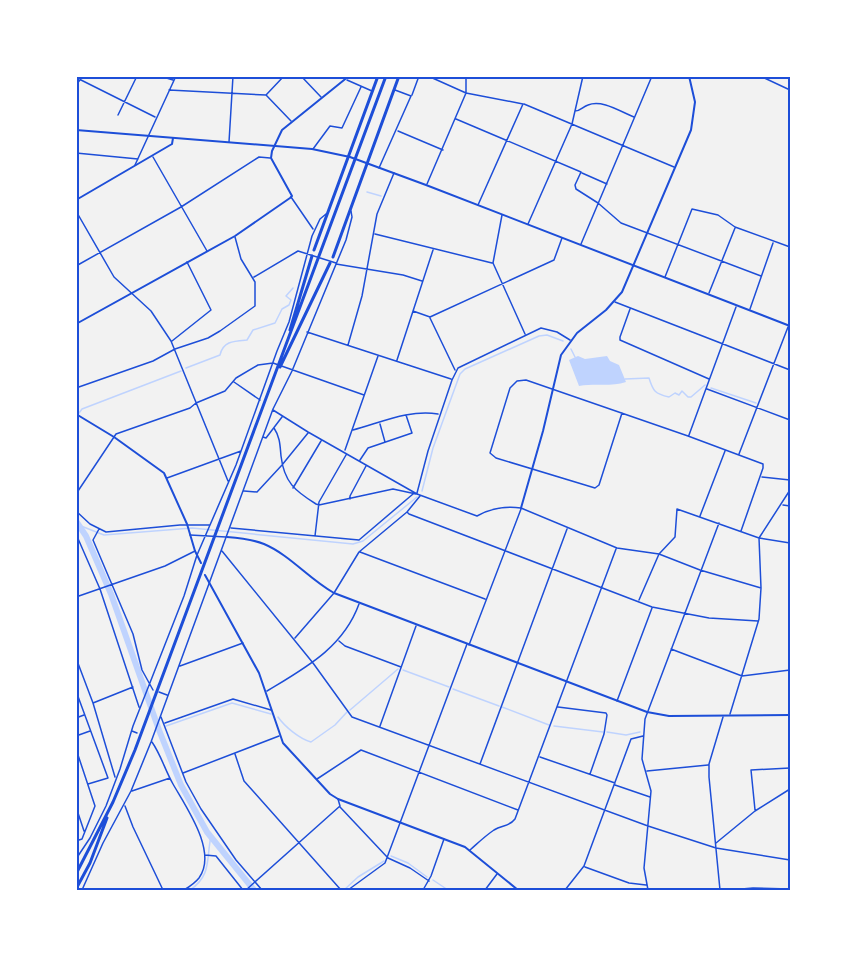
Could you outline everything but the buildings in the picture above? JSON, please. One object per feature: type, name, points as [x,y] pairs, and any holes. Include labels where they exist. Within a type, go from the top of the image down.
[{"type":"highway","points":[[314,250],[327,213],[353,158],[378,76]]},
{"type":"highway","points":[[76,889],[90,862],[153,701],[284,352],[353,158],[386,76]]},
{"type":"highway","points":[[333,257],[399,76]]},
{"type":"highway","points":[[284,352],[314,256]]},
{"type":"highway","points":[[275,375],[329,261]]},
{"type":"highway","points":[[76,874],[113,802]]},
{"type":"street","points":[[76,85],[83,76]]},
{"type":"street","points":[[118,115],[137,76]]},
{"type":"street","points":[[160,76],[174,80]]},
{"type":"street","points":[[134,166],[176,76]]},
{"type":"street","points":[[229,142],[233,76]]},
{"type":"street","points":[[266,95],[284,76]]},
{"type":"street","points":[[301,76],[322,98]]},
{"type":"street","points":[[379,168],[419,76]]},
{"type":"street","points":[[428,76],[466,93],[523,104],[676,168]]},
{"type":"street","points":[[426,185],[466,93],[466,76]]},
{"type":"street","points":[[528,225],[572,124],[583,76]]},
{"type":"street","points":[[580,245],[652,76]]},
{"type":"street","points":[[760,76],[790,90]]},
{"type":"street","points":[[349,890],[385,863],[388,858],[521,508],[561,355],[570,340],[614,302],[622,292],[676,168],[694,120],[695,102],[689,77]]},
{"type":"street","points":[[314,230],[309,226],[291,197],[271,158],[279,133],[347,78],[373,91]]},
{"type":"street","points":[[81,80],[156,118]]},
{"type":"street","points":[[312,149],[330,126],[342,128],[361,87]]},
{"type":"street","points":[[170,90],[266,95],[292,122]]},
{"type":"street","points":[[394,90],[411,96]]},
{"type":"street","points":[[478,206],[523,104]]},
{"type":"street","points":[[575,111],[579,112],[589,104],[606,105],[635,117]]},
{"type":"street","points":[[456,119],[607,184]]},
{"type":"street","points":[[76,130],[312,149],[353,158],[789,326],[739,455]]},
{"type":"street","points":[[397,130],[443,150]]},
{"type":"street","points":[[76,200],[171,144],[173,138]]},
{"type":"street","points":[[76,153],[138,159]]},
{"type":"street","points":[[152,156],[207,251]]},
{"type":"street","points":[[76,266],[181,207],[259,158],[271,158]]},
{"type":"street","points":[[581,172],[575,185],[576,189],[621,223],[761,276]]},
{"type":"street","points":[[348,345],[368,269],[377,214],[394,173]]},
{"type":"street","points":[[76,324],[235,236],[291,197]]},
{"type":"street","points":[[665,278],[692,208],[718,215],[735,227],[790,247]]},
{"type":"street","points":[[76,211],[114,277],[159,320],[171,341],[229,483]]},
{"type":"street","points":[[82,891],[103,843],[125,805],[151,742],[228,536],[262,437],[346,240],[352,217],[350,211]]},
{"type":"street","points":[[76,859],[98,824],[140,706],[184,596],[196,553],[207,534],[242,451],[289,322],[314,230],[320,219],[327,213]]},
{"type":"street","points":[[502,215],[493,263],[525,335]]},
{"type":"street","points":[[709,294],[735,227]]},
{"type":"street","points":[[374,234],[493,263]]},
{"type":"street","points":[[76,388],[153,361],[175,349],[208,338],[252,309],[256,303],[253,277],[241,259],[235,236]]},
{"type":"street","points":[[413,311],[430,317],[554,260],[562,238]]},
{"type":"street","points":[[749,311],[774,242]]},
{"type":"street","points":[[397,361],[434,249]]},
{"type":"street","points":[[253,277],[298,250],[336,263],[403,275],[423,281]]},
{"type":"street","points":[[171,341],[211,310],[187,262]]},
{"type":"street","points":[[614,302],[790,370]]},
{"type":"street","points":[[688,436],[736,306]]},
{"type":"street","points":[[630,309],[621,340],[710,379]]},
{"type":"street","points":[[430,317],[455,372]]},
{"type":"street","points":[[417,494],[440,414],[455,372],[461,365],[541,328],[557,332],[570,340]]},
{"type":"street","points":[[306,332],[452,380]]},
{"type":"street","points":[[315,537],[319,502],[345,453],[378,355]]},
{"type":"street","points":[[76,494],[116,434],[190,408],[196,403],[225,391],[258,365],[273,363],[364,395]]},
{"type":"street","points":[[622,413],[599,485],[595,488],[496,458],[490,453],[510,388],[514,383],[525,380],[622,413],[688,436],[763,464],[741,531]]},
{"type":"street","points":[[234,382],[260,400]]},
{"type":"street","points":[[706,389],[790,420]]},
{"type":"street","points":[[273,409],[321,440],[421,496],[477,516],[506,506],[521,508],[617,548],[659,554],[700,570],[761,588]]},
{"type":"street","points":[[76,414],[114,436],[161,470],[187,525],[201,562]]},
{"type":"street","points":[[352,431],[406,414],[440,414]]},
{"type":"street","points":[[360,461],[368,448],[412,433],[406,414]]},
{"type":"street","points":[[262,437],[266,438],[283,416]]},
{"type":"street","points":[[379,423],[385,442]]},
{"type":"street","points":[[274,428],[279,435],[282,465],[293,489],[320,505],[393,489],[417,494]]},
{"type":"street","points":[[243,490],[257,492],[308,432]]},
{"type":"street","points":[[293,489],[321,440]]},
{"type":"street","points":[[700,516],[725,450]]},
{"type":"street","points":[[166,478],[242,451]]},
{"type":"street","points":[[350,499],[366,465]]},
{"type":"street","points":[[760,477],[790,480]]},
{"type":"street","points":[[723,716],[731,714],[758,621],[761,588],[759,538],[790,490]]},
{"type":"street","points":[[230,529],[359,540],[413,494]]},
{"type":"street","points":[[294,639],[334,593],[359,552],[407,512],[421,496]]},
{"type":"street","points":[[782,505],[790,506]]},
{"type":"street","points":[[638,601],[659,554],[675,537],[677,509],[759,538],[790,543]]},
{"type":"street","points":[[76,511],[98,530],[106,532],[187,525],[210,526]]},
{"type":"street","points":[[407,512],[652,607],[709,618],[758,621]]},
{"type":"street","points":[[648,891],[644,868],[651,797],[642,759],[647,712],[719,523]]},
{"type":"street","points":[[479,765],[567,529]]},
{"type":"street","points":[[98,530],[93,540],[110,585],[133,634],[142,670],[153,690]]},
{"type":"street","points":[[190,533],[228,536],[275,549],[315,582],[359,604],[647,712],[669,716],[790,715]]},
{"type":"street","points":[[76,534],[100,589],[140,706]]},
{"type":"street","points":[[470,850],[497,828],[511,825],[519,810],[617,548]]},
{"type":"street","points":[[222,551],[313,663],[352,717],[648,826],[716,848],[790,860]]},
{"type":"street","points":[[359,552],[486,599]]},
{"type":"street","points":[[76,597],[196,553]]},
{"type":"street","points":[[205,575],[259,673],[280,736],[286,747],[316,780],[338,799],[470,850],[518,891]]},
{"type":"street","points":[[266,691],[313,663],[339,641],[359,604]]},
{"type":"street","points":[[616,701],[652,607]]},
{"type":"street","points":[[380,727],[416,625]]},
{"type":"street","points":[[339,641],[345,646],[402,667]]},
{"type":"street","points":[[179,666],[243,643]]},
{"type":"street","points":[[671,649],[742,676],[790,670]]},
{"type":"street","points":[[76,658],[93,703],[115,778]]},
{"type":"street","points":[[93,703],[134,686]]},
{"type":"street","points":[[76,691],[108,778],[88,784]]},
{"type":"street","points":[[159,692],[168,696]]},
{"type":"street","points":[[164,723],[233,699],[272,710]]},
{"type":"street","points":[[558,707],[606,712],[604,734],[590,774]]},
{"type":"street","points":[[76,718],[85,715]]},
{"type":"street","points":[[160,716],[186,782],[217,835],[262,891]]},
{"type":"street","points":[[720,891],[709,764],[723,716]]},
{"type":"street","points":[[131,730],[137,733]]},
{"type":"street","points":[[76,736],[90,731]]},
{"type":"street","points":[[147,736],[152,738]]},
{"type":"street","points":[[183,773],[280,736]]},
{"type":"street","points":[[565,891],[584,866],[631,740],[644,736]]},
{"type":"street","points":[[151,742],[158,750],[198,831],[204,855],[200,877],[184,891]]},
{"type":"street","points":[[76,749],[95,806],[82,839],[76,840]]},
{"type":"street","points":[[316,780],[361,750],[519,810]]},
{"type":"street","points":[[235,754],[244,781],[341,891]]},
{"type":"street","points":[[539,756],[651,797]]},
{"type":"street","points":[[646,771],[709,764]]},
{"type":"street","points":[[755,811],[751,770],[790,768]]},
{"type":"street","points":[[131,791],[170,778]]},
{"type":"street","points":[[716,843],[755,811],[790,789]]},
{"type":"street","points":[[338,799],[340,806],[388,858],[410,868],[429,881]]},
{"type":"street","points":[[125,805],[163,891]]},
{"type":"street","points":[[204,855],[216,856],[244,891],[340,806]]},
{"type":"street","points":[[76,807],[85,832]]},
{"type":"street","points":[[423,891],[429,881],[444,839]]},
{"type":"street","points":[[584,866],[629,883],[647,885]]},
{"type":"street","points":[[485,891],[497,873]]},
{"type":"street","points":[[730,891],[753,888],[790,889]]},
{"type":"water","points":[[578,356],[585,359],[607,356],[610,361],[619,365],[626,382],[579,386],[569,360]]},
{"type":"waterway","points":[[367,192],[381,196]]},
{"type":"waterway","points":[[186,368],[220,355],[226,344],[247,340],[253,330],[275,323],[282,309],[289,305],[291,300],[286,296],[293,288]]},
{"type":"waterway","points":[[422,491],[433,448],[460,374],[465,369],[539,336],[547,335],[563,341]]},
{"type":"waterway","points":[[571,349],[575,357]]},
{"type":"waterway","points":[[79,413],[82,409],[181,371]]},
{"type":"waterway","points":[[625,379],[649,378],[655,391],[669,397],[675,393],[679,395],[682,391],[691,397],[705,385]]},
{"type":"waterway","points":[[711,388],[756,403]]},
{"type":"waterway","points":[[81,526],[104,535],[192,528],[353,544],[363,541],[417,497]]},
{"type":"waterway","points":[[76,521],[86,536],[111,594],[181,785],[207,832],[254,890]]},
{"type":"waterway","points":[[350,710],[398,669]]},
{"type":"waterway","points":[[403,670],[449,687]]},
{"type":"waterway","points":[[453,689],[499,706]]},
{"type":"waterway","points":[[166,726],[232,703],[271,714]]},
{"type":"waterway","points":[[502,707],[549,725]]},
{"type":"waterway","points":[[278,717],[293,732],[311,742],[335,725],[347,712]]},
{"type":"waterway","points":[[554,726],[603,732]]},
{"type":"waterway","points":[[607,732],[626,735],[640,732]]},
{"type":"waterway","points":[[190,890],[205,872],[211,836]]},
{"type":"waterway","points":[[391,856],[408,863],[427,877]]},
{"type":"waterway","points":[[344,890],[358,877],[384,861]]},
{"type":"waterway","points":[[433,880],[448,890]]}]
